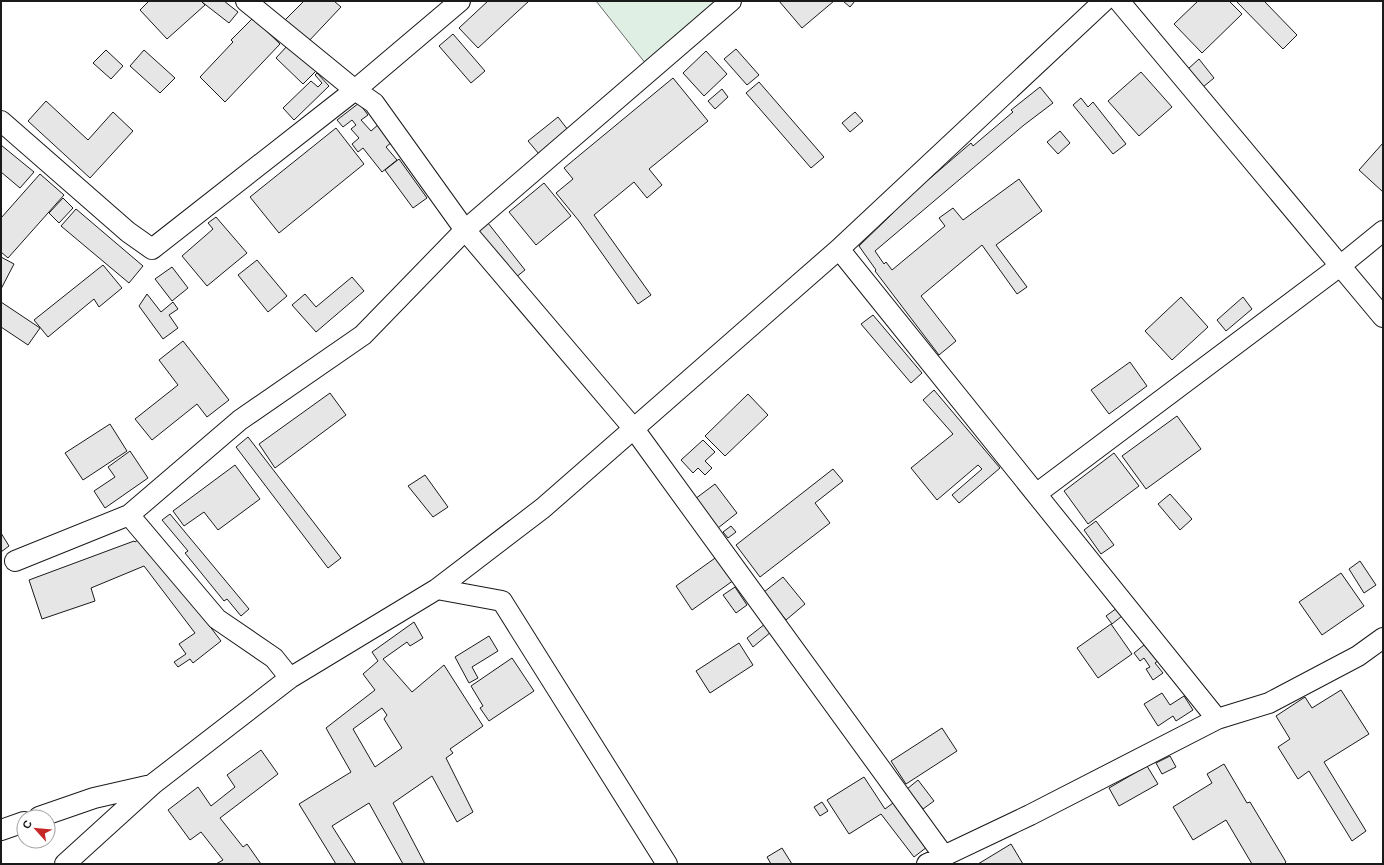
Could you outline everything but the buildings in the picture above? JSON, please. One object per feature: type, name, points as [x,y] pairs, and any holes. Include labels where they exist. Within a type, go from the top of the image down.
[{"type":"street","points":[[246,1],[355,90],[374,103],[465,230],[634,429],[936,860],[1037,812],[1217,719],[1269,703],[1358,656],[1383,638]]},
{"type":"street","points":[[1,121],[128,232],[152,249],[355,90],[460,1]]},
{"type":"street","points":[[15,561],[129,515],[240,420],[363,335],[465,230],[731,1]]},
{"type":"street","points":[[65,864],[153,784],[290,678],[437,589],[543,508],[839,249],[1104,1]]},
{"type":"street","points":[[1119,1],[1383,317]]},
{"type":"street","points":[[1036,494],[1340,266],[1383,231]]},
{"type":"street","points":[[839,249],[1217,719]]},
{"type":"street","points":[[129,515],[217,619],[274,658],[290,678]]},
{"type":"street","points":[[437,589],[502,601],[667,864]]},
{"type":"street","points":[[56,811],[94,798],[153,784]]},
{"type":"street","points":[[1,830],[16,825]]},
{"type":"green space","points":[[596,1],[718,1],[646,64]]}]
